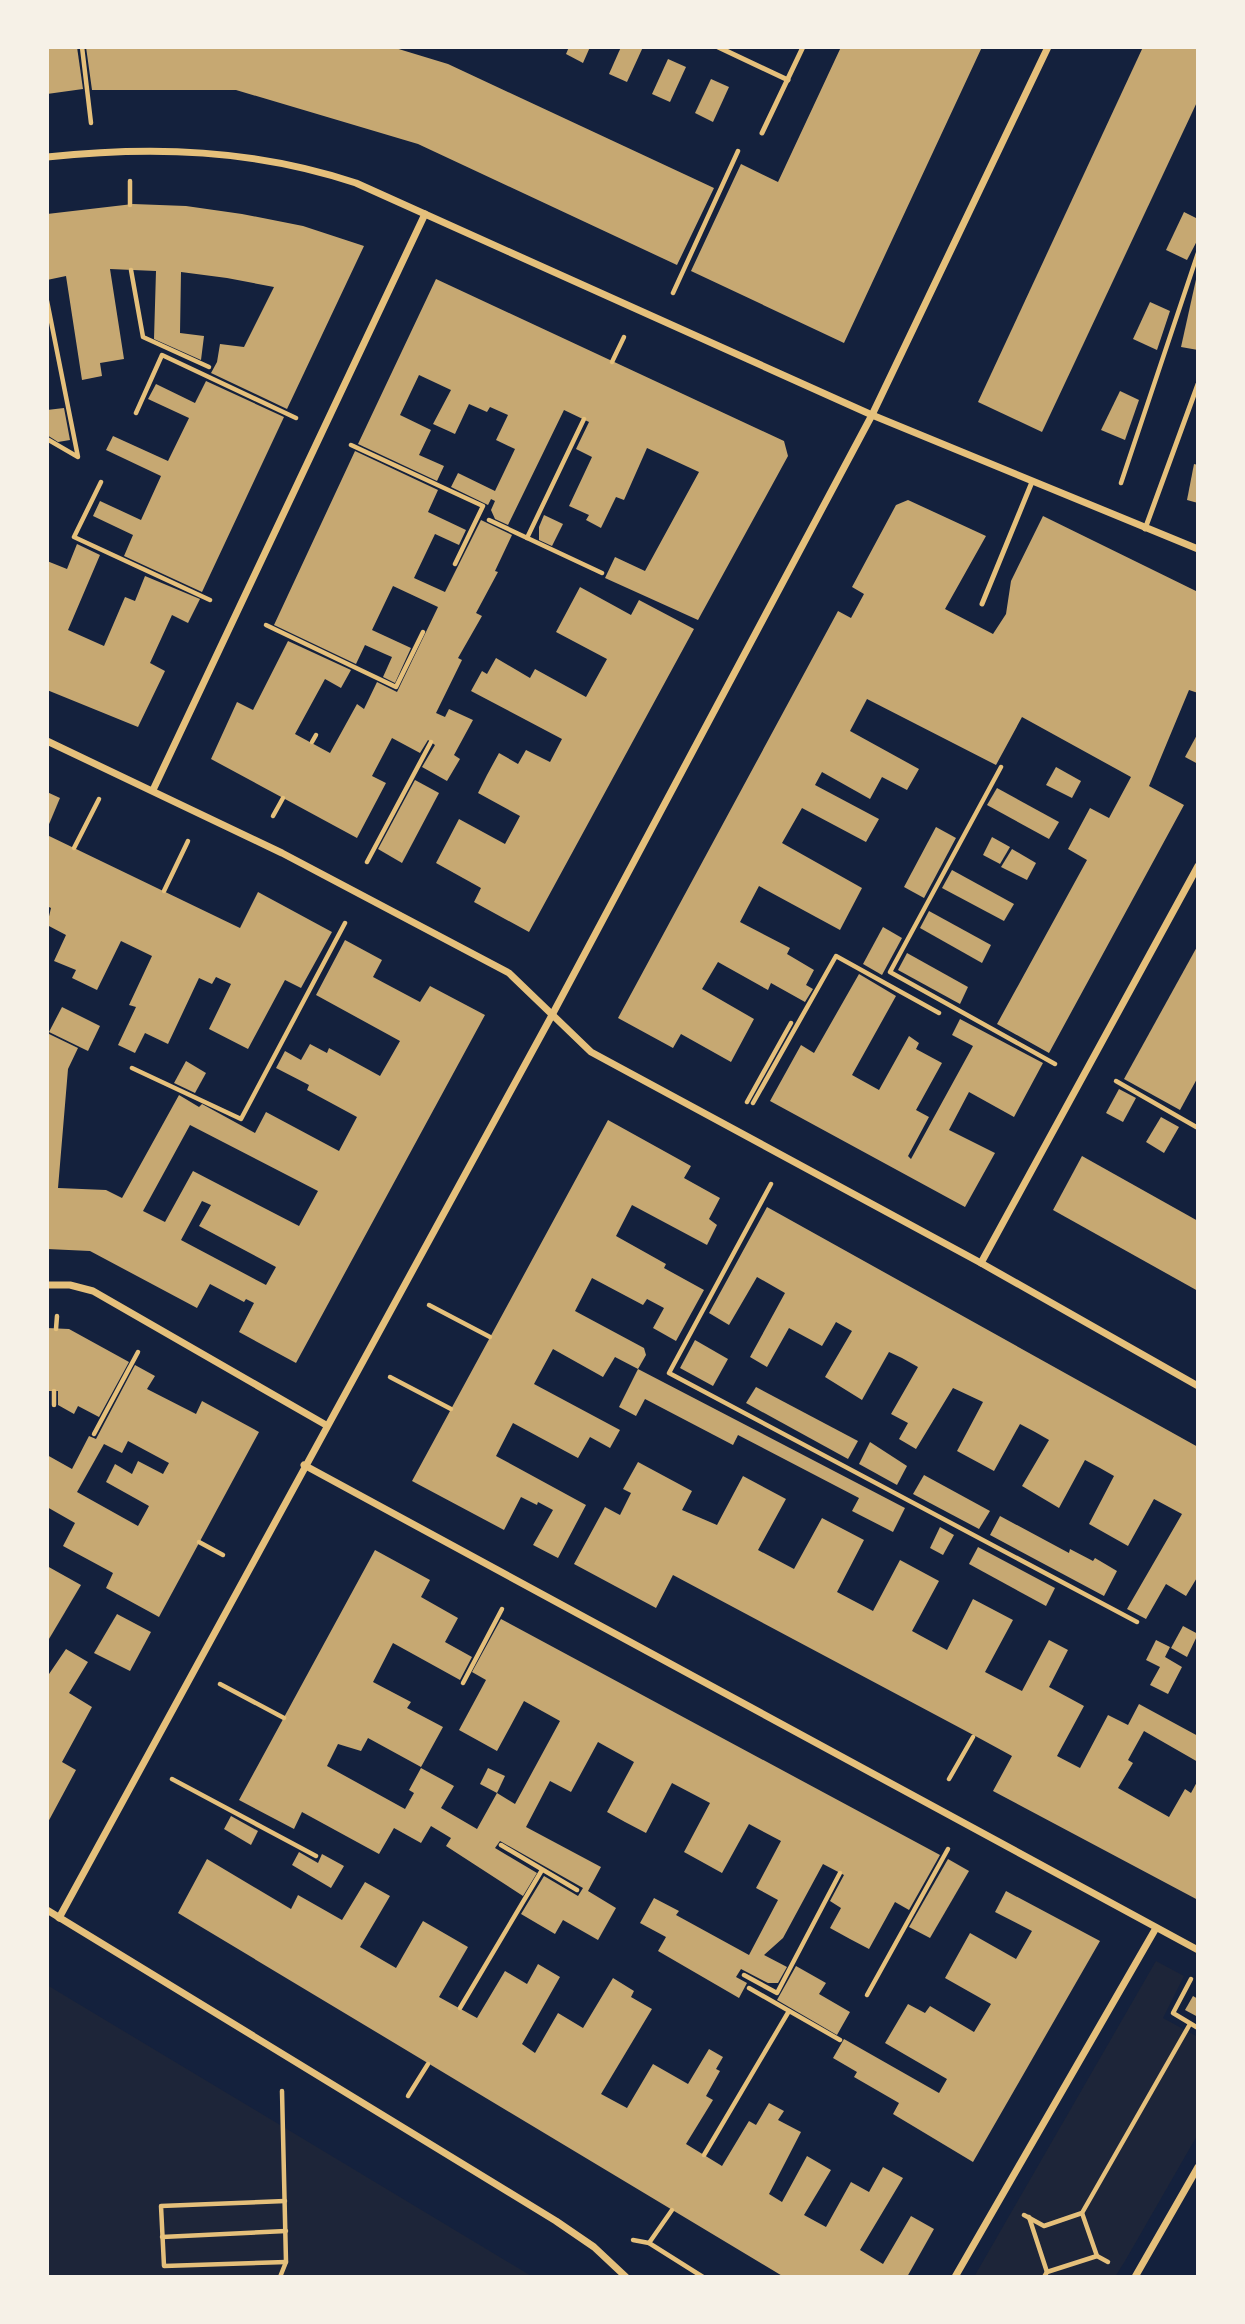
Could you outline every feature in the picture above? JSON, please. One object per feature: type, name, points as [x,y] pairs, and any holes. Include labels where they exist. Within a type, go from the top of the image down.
[{"type":"street","points":[[59,1918],[551,1017],[872,415],[1048,47]]},
{"type":"street","points":[[47,157],[95,152],[195,150],[256,157],[313,168],[425,214],[872,415],[1198,549]]},
{"type":"street","points":[[153,790],[425,214]]},
{"type":"street","points":[[47,741],[202,813],[509,973],[551,1017],[591,1052],[981,1263],[1198,1386]]},
{"type":"street","points":[[981,1263],[1198,866]]},
{"type":"street","points":[[47,1285],[71,1286],[93,1291],[326,1425]]},
{"type":"street","points":[[304,1465],[1198,1951]]},
{"type":"street","points":[[47,1910],[556,2221],[594,2247],[626,2277]]},
{"type":"street","points":[[956,2277],[1156,1928]]},
{"type":"street","points":[[1135,2277],[1198,2167]]},
{"type":"lane","points":[[718,47],[788,80]]},
{"type":"lane","points":[[762,133],[803,47]]},
{"type":"lane","points":[[1145,529],[1198,384]]},
{"type":"lane","points":[[982,604],[1032,482]]},
{"type":"path","points":[[82,47],[95,152]]},
{"type":"path","points":[[660,320],[743,141],[762,133]]},
{"type":"path","points":[[1109,513],[1198,253]]},
{"type":"path","points":[[131,270],[143,337],[209,367]]},
{"type":"path","points":[[47,301],[78,457],[47,439]]},
{"type":"path","points":[[136,413],[162,355],[483,506],[455,564]]},
{"type":"path","points":[[527,538],[584,419]]},
{"type":"path","points":[[101,482],[74,537],[396,687],[423,632]]},
{"type":"path","points":[[489,520],[602,573]]},
{"type":"path","points":[[313,743],[316,735]]},
{"type":"path","points":[[351,890],[431,742]]},
{"type":"path","points":[[1002,767],[890,972],[1081,1077]]},
{"type":"path","points":[[74,848],[112,771]]},
{"type":"path","points":[[164,891],[202,813]]},
{"type":"path","points":[[132,1068],[241,1119],[360,894]]},
{"type":"path","points":[[735,1130],[836,956],[939,1013]]},
{"type":"path","points":[[735,1130],[791,1023]]},
{"type":"path","points":[[1087,1065],[1198,1128]]},
{"type":"path","points":[[786,1157],[669,1373],[1137,1622]]},
{"type":"path","points":[[400,1290],[490,1337]]},
{"type":"path","points":[[94,1434],[152,1325]]},
{"type":"path","points":[[360,1363],[451,1409]]},
{"type":"path","points":[[54,1391],[54,1405]]},
{"type":"path","points":[[463,1683],[517,1581]]},
{"type":"path","points":[[193,1669],[284,1718]]},
{"type":"path","points":[[934,1807],[973,1737]]},
{"type":"path","points":[[143,1763],[316,1856]]},
{"type":"path","points":[[867,1995],[963,1823]]},
{"type":"path","points":[[500,1845],[577,1890]]},
{"type":"path","points":[[460,2008],[542,1870]]},
{"type":"path","points":[[744,1975],[777,1993],[840,1873]]},
{"type":"path","points":[[1198,1966],[1173,2013],[1198,2028]]},
{"type":"path","points":[[749,1988],[840,2039]]},
{"type":"path","points":[[704,2155],[789,2011]]},
{"type":"path","points":[[1000,2199],[1044,2226],[1082,2213],[1190,2024]]},
{"type":"path","points":[[280,2277],[286,2262],[282,2056]]},
{"type":"path","points":[[285,2201],[161,2206],[164,2266],[286,2262]]},
{"type":"path","points":[[649,2243],[672,2210]]},
{"type":"path","points":[[1029,2217],[1046,2274],[1097,2256],[1082,2213]]},
{"type":"path","points":[[162,2237],[286,2231]]},
{"type":"shaded area","points":[[1156,1961],[1184,1976],[1163,2018],[1198,2037],[1198,2134],[1125,2261],[1115,2277],[974,2277]]},
{"type":"shaded area","points":[[47,1985],[533,2277],[47,2277]]},
{"type":"building","points":[[47,47],[77,47],[83,89],[47,94]]},
{"type":"building","points":[[86,47],[392,47],[448,64],[714,188],[677,265],[418,144],[236,90],[92,90]]},
{"type":"building","points":[[569,47],[590,47],[583,63],[566,54]]},
{"type":"building","points":[[621,47],[643,47],[627,82],[609,74]]},
{"type":"building","points":[[841,47],[982,47],[844,343],[691,271],[741,164],[778,182]]},
{"type":"building","points":[[1143,47],[1198,47],[1198,100],[1042,432],[978,402]]},
{"type":"building","points":[[668,59],[686,67],[670,102],[652,94]]},
{"type":"building","points":[[711,79],[729,87],[713,122],[695,113]]},
{"type":"building","points":[[133,204],[186,206],[242,214],[303,226],[364,246],[287,409],[211,373],[217,362],[220,344],[244,347],[274,287],[227,278],[181,272],[180,333],[204,336],[201,360],[154,339],[156,271],[110,269],[124,359],[100,363],[102,376],[82,380],[66,276],[47,280],[47,214]]},
{"type":"building","points":[[1184,212],[1198,219],[1198,239],[1187,260],[1166,250]]},
{"type":"building","points":[[1198,275],[1198,350],[1181,347]]},
{"type":"building","points":[[436,279],[784,441],[788,456],[698,620],[605,578],[615,557],[645,571],[699,472],[647,448],[624,500],[616,497],[601,528],[586,520],[589,515],[569,506],[592,457],[576,449],[589,422],[564,410],[508,525],[495,519],[491,510],[495,501],[491,499],[488,505],[451,487],[458,473],[495,491],[515,449],[496,440],[508,415],[490,407],[487,412],[469,404],[455,434],[433,424],[451,390],[419,375],[400,415],[431,430],[419,455],[444,466],[437,481],[358,444]]},
{"type":"building","points":[[1150,302],[1170,311],[1157,350],[1133,339]]},
{"type":"building","points":[[206,381],[284,417],[202,592],[124,556],[133,535],[93,516],[100,501],[141,520],[161,476],[106,450],[113,436],[168,461],[189,418],[148,399],[156,384],[195,403]]},
{"type":"building","points":[[1120,391],[1139,400],[1125,440],[1101,430]]},
{"type":"building","points":[[64,408],[70,440],[58,442],[47,435],[47,410]]},
{"type":"building","points":[[355,451],[438,490],[428,512],[466,530],[459,545],[435,534],[414,578],[445,592],[481,520],[512,535],[495,571],[498,572],[476,613],[482,616],[458,658],[462,660],[436,713],[445,717],[449,709],[473,720],[454,755],[460,759],[447,781],[422,767],[435,745],[428,740],[420,753],[392,738],[372,776],[386,783],[357,838],[211,759],[237,702],[253,710],[288,641],[351,670],[341,688],[325,679],[295,734],[330,753],[357,704],[364,709],[377,682],[397,692],[438,607],[393,586],[372,630],[411,648],[395,683],[383,677],[392,657],[365,645],[356,664],[274,625]]},
{"type":"building","points":[[1194,464],[1198,465],[1198,503],[1187,500]]},
{"type":"building","points":[[908,500],[986,536],[945,609],[993,634],[1006,614],[1011,581],[1043,516],[1198,592],[1198,693],[1189,690],[1149,786],[1184,805],[1049,1053],[997,1024],[1087,860],[1068,849],[1090,808],[1109,818],[1131,777],[1022,717],[996,765],[867,699],[850,731],[919,769],[907,790],[882,777],[870,799],[822,772],[815,785],[879,819],[866,842],[802,808],[782,843],[862,888],[840,930],[759,886],[740,922],[790,948],[787,954],[814,970],[806,985],[813,989],[805,1002],[771,983],[768,990],[718,962],[702,989],[754,1019],[731,1062],[681,1034],[673,1048],[618,1018],[838,611],[851,618],[864,594],[852,587],[896,505]]},
{"type":"building","points":[[544,515],[563,524],[552,546],[539,540],[539,527]]},
{"type":"building","points":[[77,544],[100,555],[68,630],[104,646],[125,597],[135,601],[145,576],[200,599],[188,623],[172,615],[150,663],[165,671],[138,727],[47,690],[47,561],[67,569]]},
{"type":"building","points":[[580,587],[631,615],[639,600],[694,629],[529,932],[474,902],[481,888],[436,863],[459,819],[505,844],[520,816],[478,793],[487,775],[499,753],[518,764],[526,750],[550,762],[562,739],[471,691],[482,671],[487,674],[496,658],[530,678],[535,669],[586,697],[607,659],[556,632]]},
{"type":"building","points":[[1198,733],[1198,764],[1185,757]]},
{"type":"building","points":[[1056,767],[1081,781],[1072,798],[1046,785]]},
{"type":"building","points":[[415,780],[439,793],[402,863],[378,849]]},
{"type":"building","points":[[997,788],[1059,822],[1049,839],[987,805]]},
{"type":"building","points":[[47,792],[60,798],[47,829]]},
{"type":"building","points":[[936,827],[956,838],[924,898],[904,887]]},
{"type":"building","points":[[47,835],[240,928],[258,892],[332,932],[301,988],[285,980],[248,1049],[209,1029],[231,984],[216,977],[212,984],[199,978],[168,1044],[145,1033],[135,1053],[118,1045],[136,1007],[129,1005],[152,956],[121,941],[97,990],[72,978],[76,970],[54,961],[66,935],[47,925],[51,908],[47,906]]},
{"type":"building","points":[[992,837],[1010,847],[1000,864],[983,855]]},
{"type":"building","points":[[1012,849],[1036,863],[1027,880],[1001,867]]},
{"type":"building","points":[[952,870],[1014,904],[1004,921],[942,888]]},
{"type":"building","points":[[929,911],[991,945],[982,963],[920,928]]},
{"type":"building","points":[[883,927],[902,938],[882,975],[863,964]]},
{"type":"building","points":[[345,940],[382,960],[373,977],[420,1002],[430,986],[485,1015],[296,1363],[239,1332],[254,1303],[246,1299],[244,1302],[210,1284],[197,1308],[90,1251],[47,1249],[47,1033],[78,1048],[68,1069],[58,1188],[106,1190],[122,1198],[179,1095],[199,1107],[202,1104],[255,1133],[266,1112],[339,1151],[357,1117],[307,1090],[309,1085],[276,1068],[285,1051],[301,1060],[310,1044],[327,1053],[329,1048],[380,1076],[400,1041],[316,995]],"holes":[[[190,1125],[318,1191],[299,1226],[193,1171],[165,1222],[143,1211]],[[202,1201],[211,1205],[199,1226],[276,1267],[266,1285],[181,1240]]]},
{"type":"building","points":[[1198,945],[1198,1077],[1180,1110],[1124,1079]]},
{"type":"building","points":[[907,953],[968,987],[960,1004],[898,970]]},
{"type":"building","points":[[859,974],[896,996],[852,1075],[879,1090],[909,1036],[919,1043],[916,1049],[942,1063],[916,1110],[929,1117],[908,1156],[911,1159],[973,1046],[952,1035],[960,1019],[1043,1063],[1014,1117],[969,1092],[949,1130],[995,1153],[965,1207],[770,1101],[801,1045],[814,1053]]},
{"type":"building","points":[[62,1007],[100,1026],[88,1051],[49,1032]]},
{"type":"building","points":[[186,1061],[206,1073],[195,1093],[174,1083]]},
{"type":"building","points":[[1119,1089],[1136,1098],[1123,1122],[1106,1113]]},
{"type":"building","points":[[1161,1117],[1179,1127],[1164,1153],[1146,1142]]},
{"type":"building","points":[[608,1120],[691,1166],[684,1178],[720,1198],[709,1219],[717,1225],[707,1245],[632,1205],[616,1236],[666,1264],[664,1268],[704,1290],[676,1341],[653,1328],[664,1308],[647,1299],[643,1305],[592,1278],[575,1311],[644,1348],[646,1355],[638,1369],[615,1357],[603,1377],[553,1349],[534,1384],[620,1430],[610,1448],[590,1437],[578,1458],[513,1423],[496,1456],[586,1505],[558,1558],[533,1545],[553,1510],[538,1502],[537,1505],[521,1497],[504,1530],[412,1481]]},
{"type":"building","points":[[1082,1156],[1198,1221],[1198,1291],[1053,1210]]},
{"type":"building","points":[[767,1207],[1198,1447],[1198,1576],[1186,1596],[1166,1584],[1146,1619],[1127,1609],[1182,1514],[1154,1499],[1128,1546],[1089,1524],[1114,1476],[1100,1468],[1085,1460],[1059,1508],[1022,1486],[1049,1440],[1035,1432],[1020,1424],[994,1471],[957,1451],[983,1402],[953,1388],[916,1449],[899,1439],[908,1423],[891,1414],[918,1367],[902,1358],[889,1352],[862,1400],[825,1377],[852,1331],[836,1322],[822,1346],[789,1328],[767,1367],[750,1357],[785,1293],[757,1277],[729,1325],[709,1313]]},
{"type":"building","points":[[47,1328],[69,1329],[129,1362],[99,1417],[78,1406],[74,1414],[58,1405],[58,1391],[47,1391]]},
{"type":"building","points":[[695,1340],[728,1359],[713,1386],[680,1368]]},
{"type":"building","points":[[135,1365],[155,1376],[147,1389],[196,1414],[202,1401],[259,1432],[159,1617],[106,1588],[113,1573],[63,1546],[75,1523],[47,1507],[47,1455],[72,1469],[89,1436],[96,1439]],"holes":[[[128,1441],[169,1463],[163,1474],[138,1461],[132,1474],[115,1464],[106,1482],[149,1506],[138,1526],[77,1492],[104,1444],[122,1453]]]},
{"type":"building","points":[[638,1369],[905,1508],[893,1532],[852,1511],[859,1498],[738,1435],[733,1445],[645,1399],[636,1416],[619,1407]]},
{"type":"building","points":[[756,1387],[858,1441],[848,1459],[746,1403]]},
{"type":"building","points":[[870,1442],[907,1466],[897,1485],[859,1464]]},
{"type":"building","points":[[638,1462],[692,1491],[682,1510],[717,1525],[743,1476],[786,1499],[758,1550],[794,1569],[822,1518],[864,1540],[837,1592],[873,1611],[900,1560],[939,1581],[912,1631],[947,1650],[973,1599],[1013,1620],[985,1672],[1022,1691],[1049,1640],[1068,1650],[1049,1687],[1084,1706],[1057,1756],[1080,1768],[1108,1715],[1128,1725],[1139,1704],[1198,1736],[1198,1762],[1144,1731],[1128,1760],[1133,1763],[1118,1788],[1169,1817],[1185,1789],[1191,1793],[1198,1780],[1198,1900],[993,1791],[1012,1756],[979,1738],[673,1575],[656,1608],[574,1564],[605,1507],[620,1515],[631,1493],[623,1489]]},
{"type":"building","points":[[924,1475],[990,1511],[979,1529],[913,1494]]},
{"type":"building","points":[[1000,1516],[1069,1553],[1070,1549],[1093,1561],[1095,1558],[1117,1571],[1104,1596],[990,1535]]},
{"type":"building","points":[[940,1527],[954,1535],[943,1555],[930,1548]]},
{"type":"building","points":[[978,1547],[1055,1588],[1046,1606],[969,1564]]},
{"type":"building","points":[[375,1550],[430,1580],[421,1597],[458,1618],[445,1642],[472,1657],[460,1680],[393,1643],[373,1682],[411,1702],[407,1708],[443,1727],[421,1767],[368,1738],[361,1751],[338,1744],[327,1766],[405,1809],[414,1793],[409,1790],[421,1768],[454,1786],[441,1808],[477,1829],[497,1793],[515,1804],[560,1721],[524,1701],[497,1751],[459,1730],[486,1680],[472,1672],[501,1619],[940,1855],[909,1910],[895,1902],[869,1949],[850,1939],[830,1928],[841,1908],[830,1901],[844,1875],[823,1864],[783,1938],[764,1955],[787,1967],[778,1983],[768,1983],[741,1969],[736,1977],[747,1983],[739,1998],[658,1951],[666,1937],[640,1923],[654,1898],[679,1911],[676,1915],[749,1955],[778,1900],[756,1888],[781,1841],[749,1824],[722,1873],[684,1852],[710,1803],[672,1783],[646,1833],[625,1822],[607,1812],[634,1762],[598,1742],[571,1792],[550,1781],[526,1827],[601,1867],[588,1891],[616,1908],[598,1940],[563,1920],[555,1934],[521,1914],[544,1876],[578,1896],[583,1888],[500,1841],[495,1848],[537,1873],[523,1896],[446,1846],[451,1838],[431,1826],[421,1843],[394,1828],[379,1854],[302,1812],[294,1829],[239,1800]]},
{"type":"building","points":[[47,1566],[81,1585],[49,1639],[47,1638]]},
{"type":"building","points":[[117,1614],[151,1632],[130,1671],[94,1653]]},
{"type":"building","points":[[1183,1626],[1198,1634],[1187,1657],[1171,1648]]},
{"type":"building","points":[[1156,1640],[1170,1647],[1165,1657],[1182,1667],[1168,1694],[1150,1685],[1160,1667],[1146,1660]]},
{"type":"building","points":[[66,1649],[88,1662],[69,1693],[92,1707],[62,1762],[76,1770],[47,1824],[47,1677]]},
{"type":"building","points":[[488,1768],[505,1776],[497,1793],[480,1784]]},
{"type":"building","points":[[231,1816],[258,1831],[251,1845],[224,1829]]},
{"type":"building","points":[[299,1852],[318,1863],[322,1854],[344,1866],[331,1888],[292,1865]]},
{"type":"building","points":[[207,1859],[291,1909],[298,1895],[342,1920],[365,1882],[390,1896],[360,1947],[396,1968],[423,1921],[468,1947],[439,1997],[477,2018],[505,1971],[527,1984],[538,1964],[560,1977],[522,2044],[535,2053],[558,2013],[583,2028],[613,1978],[634,1991],[631,1997],[652,2009],[601,2094],[627,2108],[653,2064],[688,2084],[709,2049],[723,2057],[716,2069],[720,2071],[706,2096],[713,2100],[686,2144],[722,2166],[749,2121],[756,2125],[769,2103],[784,2111],[778,2120],[801,2132],[769,2194],[782,2202],[807,2156],[831,2170],[804,2215],[826,2227],[851,2182],[869,2192],[883,2167],[903,2178],[860,2250],[883,2264],[911,2216],[934,2229],[907,2277],[784,2277],[178,1913]]},
{"type":"building","points":[[948,1859],[969,1871],[930,1938],[909,1927]]},
{"type":"building","points":[[1006,1891],[1100,1941],[973,2162],[893,2114],[899,2103],[854,2077],[857,2072],[833,2058],[844,2039],[939,2093],[947,2079],[885,2043],[908,2004],[925,2013],[930,2006],[974,2032],[991,2004],[945,1978],[970,1933],[1016,1959],[1032,1931],[995,1912]]},
{"type":"building","points":[[796,1966],[826,1983],[819,1994],[850,2012],[837,2035],[777,2000]]},
{"type":"building","points":[[1193,1996],[1198,1999],[1198,2017],[1185,2010]]}]
